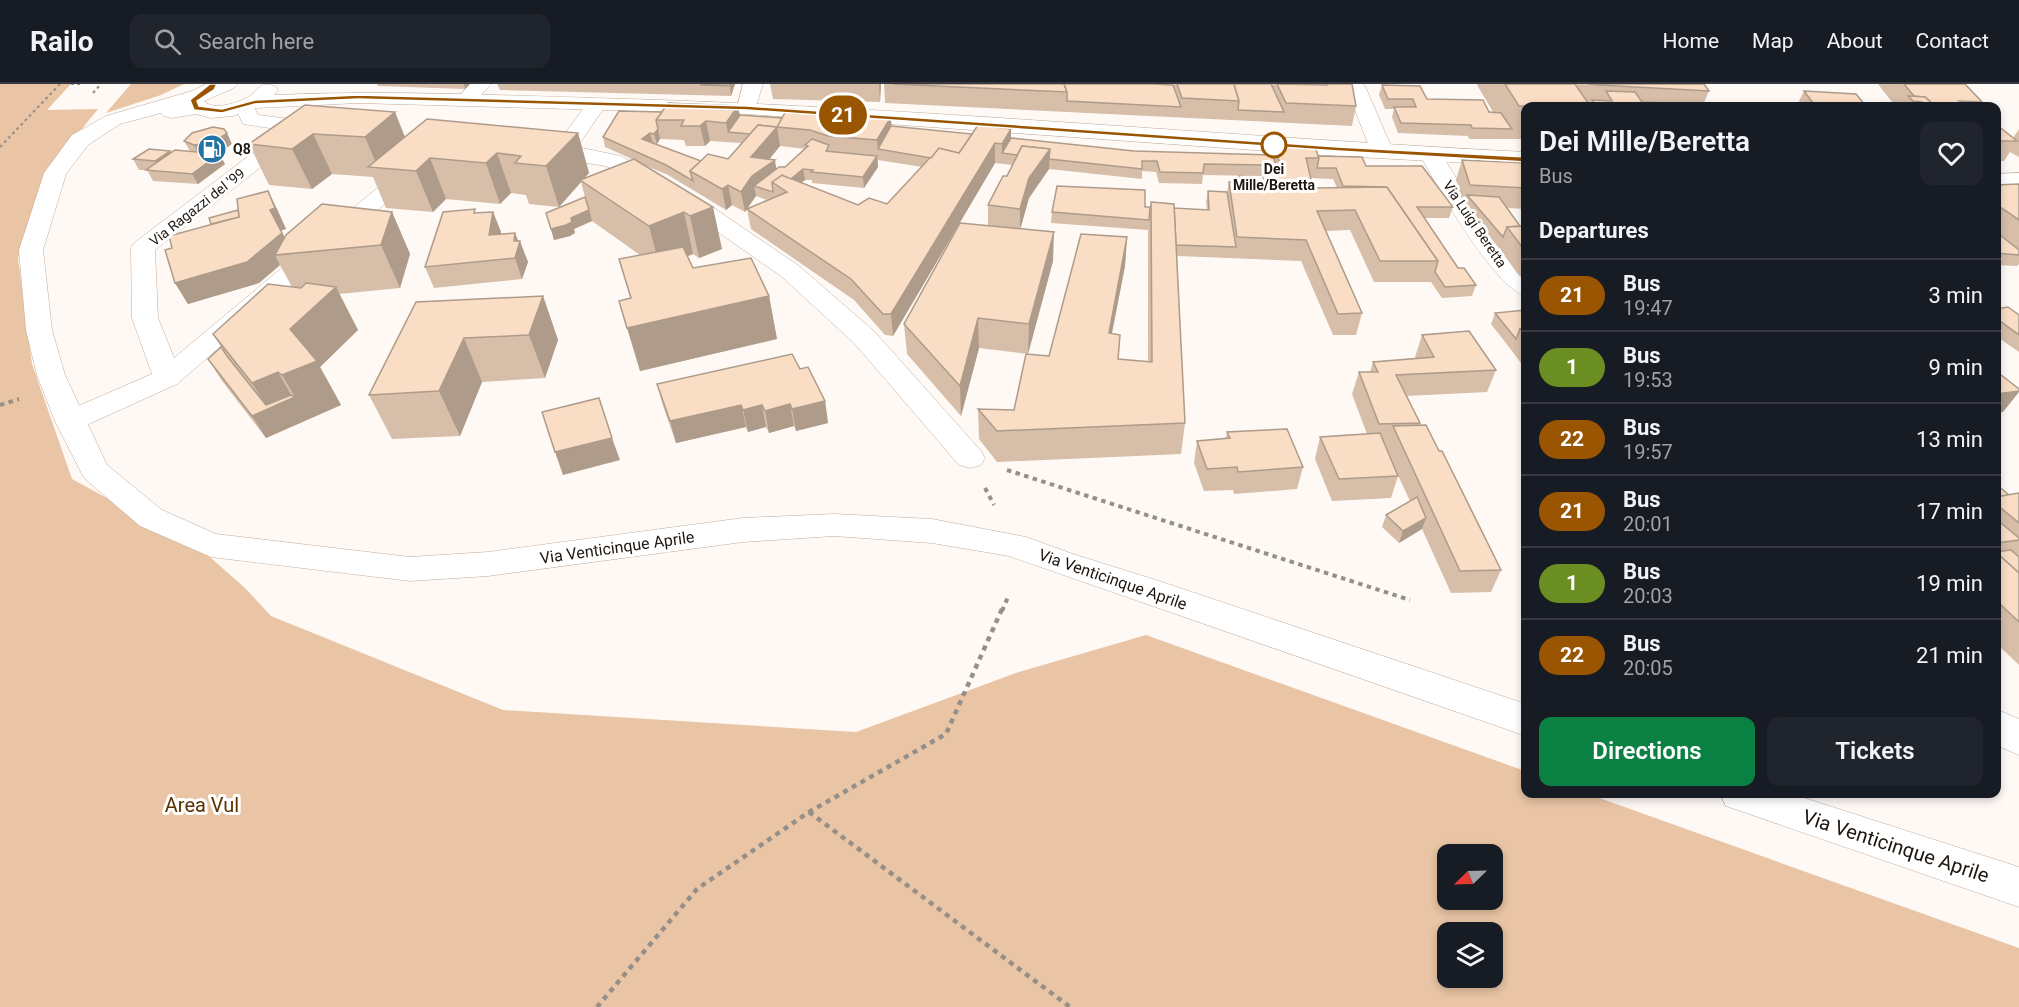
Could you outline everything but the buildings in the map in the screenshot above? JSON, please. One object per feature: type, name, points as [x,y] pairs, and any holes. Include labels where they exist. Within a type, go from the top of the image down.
[{"type":"street","points":[[466,100],[481,84]]},
{"type":"street","points":[[747,108],[753,84]]},
{"type":"street","points":[[1352,84],[1356,88],[1382,151]]},
{"type":"street","name":"Via Venticinque Aprile","points":[[1521,159],[1431,155],[747,108],[343,97],[260,92],[211,111],[209,92],[113,120],[80,140],[55,173],[32,250],[39,330],[51,375],[70,421],[95,471],[151,518],[211,545],[410,569],[488,564],[743,530],[834,525],[932,531],[1014,545],[1060,563],[1521,718]]},
{"type":"street","points":[[260,92],[250,120],[344,132]]},
{"type":"street","points":[[563,151],[596,105]]},
{"type":"street","name":"Via Ragazzi del '99","points":[[167,378],[145,318],[143,248],[300,127]]},
{"type":"street","points":[[527,148],[563,151],[613,161],[700,209],[790,271],[864,337],[970,458]]},
{"type":"street","points":[[70,421],[167,378],[435,150]]},
{"type":"street","name":"Via Luigi Beretta","points":[[1431,155],[1450,190],[1510,274],[1521,284]]},
{"type":"street","points":[[2001,181],[2019,180]]},
{"type":"street","points":[[2001,728],[2019,738]]},
{"type":"street","name":"Via Venticinque Aprile","points":[[1752,798],[2019,887]]},
{"type":"path","points":[[0,147],[60,84]]},
{"type":"path","points":[[71,84],[70,86],[80,84]]},
{"type":"path","points":[[970,458],[1014,545]]},
{"type":"path","points":[[970,458],[1410,600]]},
{"type":"path","points":[[597,1007],[697,889],[809,812],[946,734],[1008,597]]},
{"type":"path","points":[[809,812],[1070,1007]]},
{"type":"green space","name":"Area Vul","points":[[0,84],[71,84],[47,110],[98,109],[43,177],[18,258],[32,364],[72,479],[202,550],[246,589],[271,616],[503,710],[856,732],[1019,672],[1146,635],[1521,770],[1521,798],[1599,798],[2019,948],[2019,1007],[0,1007]]},
{"type":"green space","points":[[131,84],[184,84],[161,95],[106,113]]},
{"type":"bus line","name":"21","points":[[213,84],[211,88],[193,100],[196,108],[202,111],[222,111],[245,107],[255,102],[343,97],[747,108],[1338,149],[1521,159]]},
{"type":"place","name":"Dei Mille/Beretta","points":[[1274,145]]},
{"type":"place","name":"Q8","points":[[212,149]]}]
